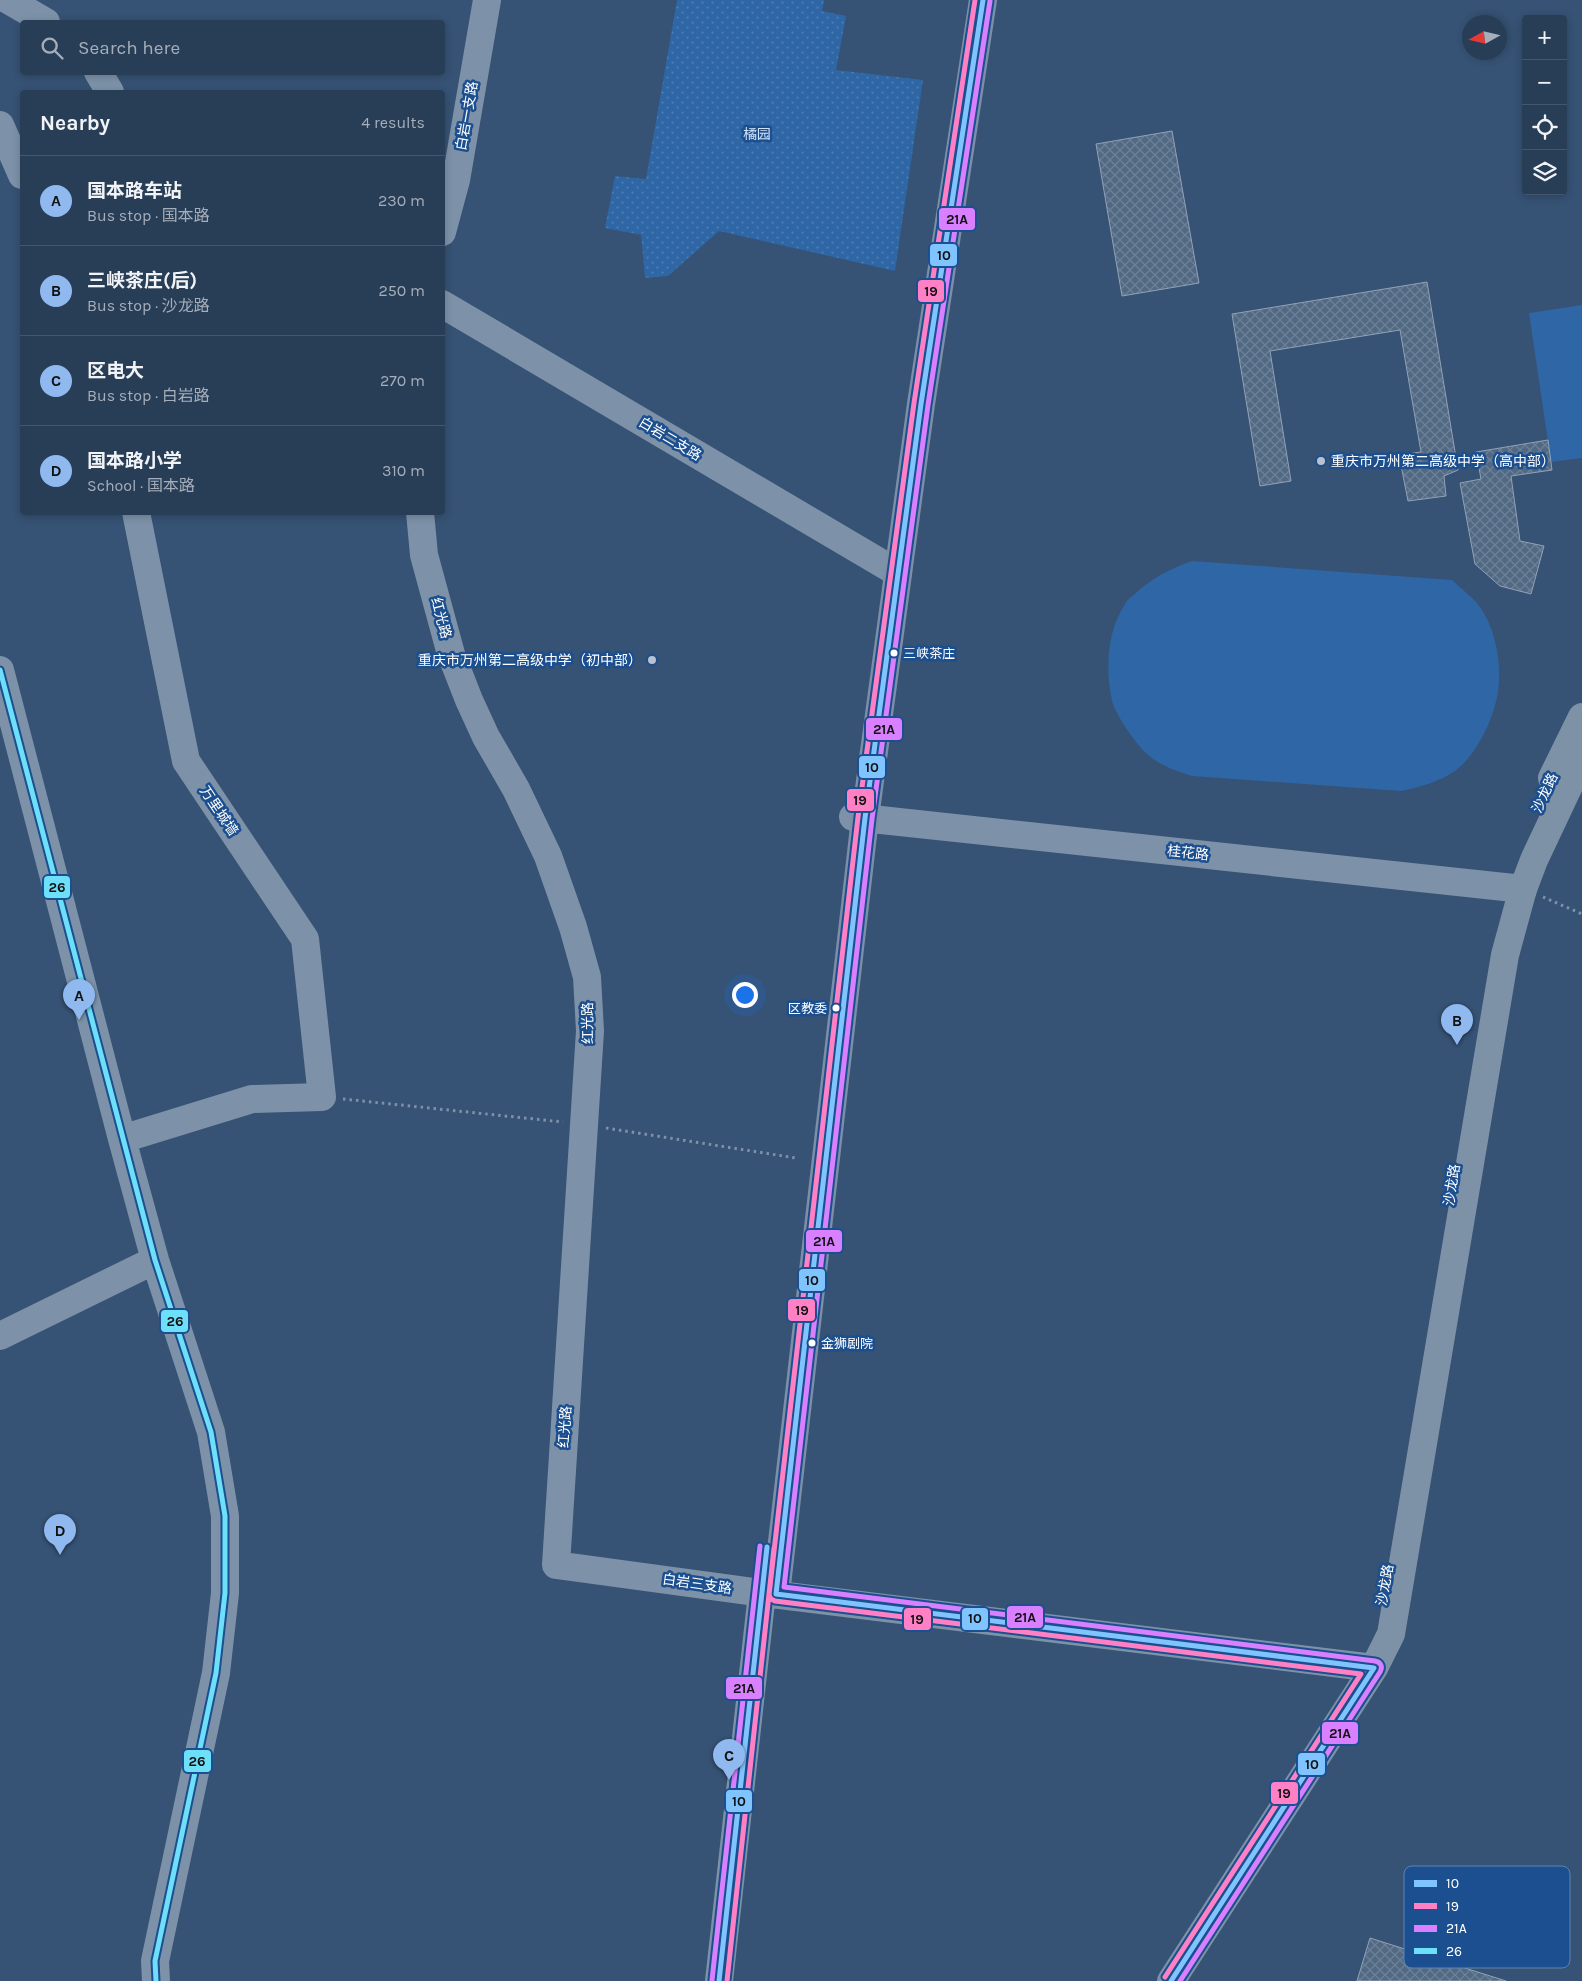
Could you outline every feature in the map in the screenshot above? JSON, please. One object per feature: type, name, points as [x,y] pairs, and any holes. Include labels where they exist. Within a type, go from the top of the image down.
[{"type":"highway","name":"沙龙路","points":[[1171,1981],[1374,1668],[1391,1634],[1505,955],[1522,839],[1582,717]]},
{"type":"highway","name":"沙龙路","points":[[1515,888],[1534,860],[1582,758]]},
{"type":"highway","name":"白岩三支路","points":[[769,1594],[1374,1668]]},
{"type":"highway","points":[[718,1981],[769,1594]]},
{"type":"main road","points":[[769,1594],[859,817],[892,570],[908,402],[969,0]]},
{"type":"main road","points":[[892,570],[921,404],[983,0]]},
{"type":"street","points":[[8,0],[43,20]]},
{"type":"street","name":"白岩一支路","points":[[445,221],[456,180],[487,0]]},
{"type":"street","points":[[100,75],[109,90]]},
{"type":"street","points":[[0,125],[20,171]]},
{"type":"street","name":"白岩二支路","points":[[445,306],[892,570]]},
{"type":"street","name":"万里城墙","points":[[122,1139],[252,1099],[322,1096],[306,939],[186,761],[137,515]]},
{"type":"street","name":"红光路","points":[[420,515],[424,555],[450,654],[486,737],[516,788],[548,856],[573,927],[587,977],[590,1031],[556,1566]]},
{"type":"street","points":[[0,670],[155,1260],[211,1432],[225,1516],[225,1593],[216,1673],[155,1961],[156,1981]]},
{"type":"street","name":"桂花路","points":[[859,817],[1515,888]]},
{"type":"street","points":[[0,1336],[155,1260]]},
{"type":"street","name":"白岩三支路","points":[[556,1566],[769,1594]]},
{"type":"path","points":[[1515,888],[1582,914]]},
{"type":"green space","name":"橘园","points":[[677,0],[824,0],[822,11],[846,16],[836,70],[923,80],[895,271],[719,231],[668,276],[645,278],[641,235],[605,228],[615,176],[646,179]]},
{"type":"green space","points":[[1582,305],[1582,458],[1551,462],[1529,313]]},
{"type":"green space","points":[[1192,561],[1452,580],[1474,600],[1486,616],[1494,637],[1498,659],[1499,681],[1496,702],[1493,713],[1477,746],[1463,764],[1449,775],[1429,784],[1401,791],[1192,776],[1158,762],[1138,745],[1114,707],[1108,664],[1111,638],[1119,615],[1130,598],[1155,578]]},
{"type":"building","points":[[1172,131],[1199,283],[1122,296],[1096,144]]},
{"type":"building","points":[[1427,282],[1458,470],[1444,476],[1446,496],[1408,501],[1399,455],[1421,452],[1400,330],[1270,351],[1291,481],[1260,486],[1232,314]]},
{"type":"building","points":[[1548,440],[1552,470],[1511,476],[1520,541],[1544,546],[1531,594],[1500,586],[1475,564],[1460,483],[1481,479],[1476,452]]},
{"type":"building","points":[[1370,1938],[1404,1949],[1404,1968],[1465,1968],[1506,1981],[1357,1981]]},
{"type":"transit line","name":"19","points":[[975,0],[914,403],[858,817],[769,1595],[775,1601],[1361,1674],[1165,1977]]},
{"type":"transit line","name":"10","points":[[983,0],[921,404],[865,818],[776,1594],[1374,1668],[1171,1981]]},
{"type":"transit line","name":"21A","points":[[990,1],[928,405],[872,819],[784,1587],[1375,1661],[1380,1664],[1380,1672],[1180,1981]]},
{"type":"transit line","name":"26","points":[[0,670],[155,1260],[211,1432],[225,1516],[225,1593],[216,1673],[155,1961],[156,1981]]},
{"type":"transit line","name":"21A","points":[[712,1980],[760,1546]]},
{"type":"transit line","name":"10","points":[[719,1981],[767,1547]]},
{"type":"transit line","name":"19","points":[[727,1981],[774,1548]]},
{"type":"place","name":"重庆市万州第二高级中学（高中部）","points":[[1321,461]]},
{"type":"place","name":"三峡茶庄","points":[[894,653]]},
{"type":"place","name":"重庆市万州第二高级中学（初中部）","points":[[652,660]]},
{"type":"place","name":"区教委","points":[[836,1008]]},
{"type":"place","name":"国本路车站","points":[[79,1020]]},
{"type":"place","name":"三峡茶庄(后)","points":[[1457,1045]]},
{"type":"place","name":"金狮剧院","points":[[812,1343]]},
{"type":"place","name":"国本路小学","points":[[60,1555]]},
{"type":"place","name":"区电大","points":[[729,1780]]}]
